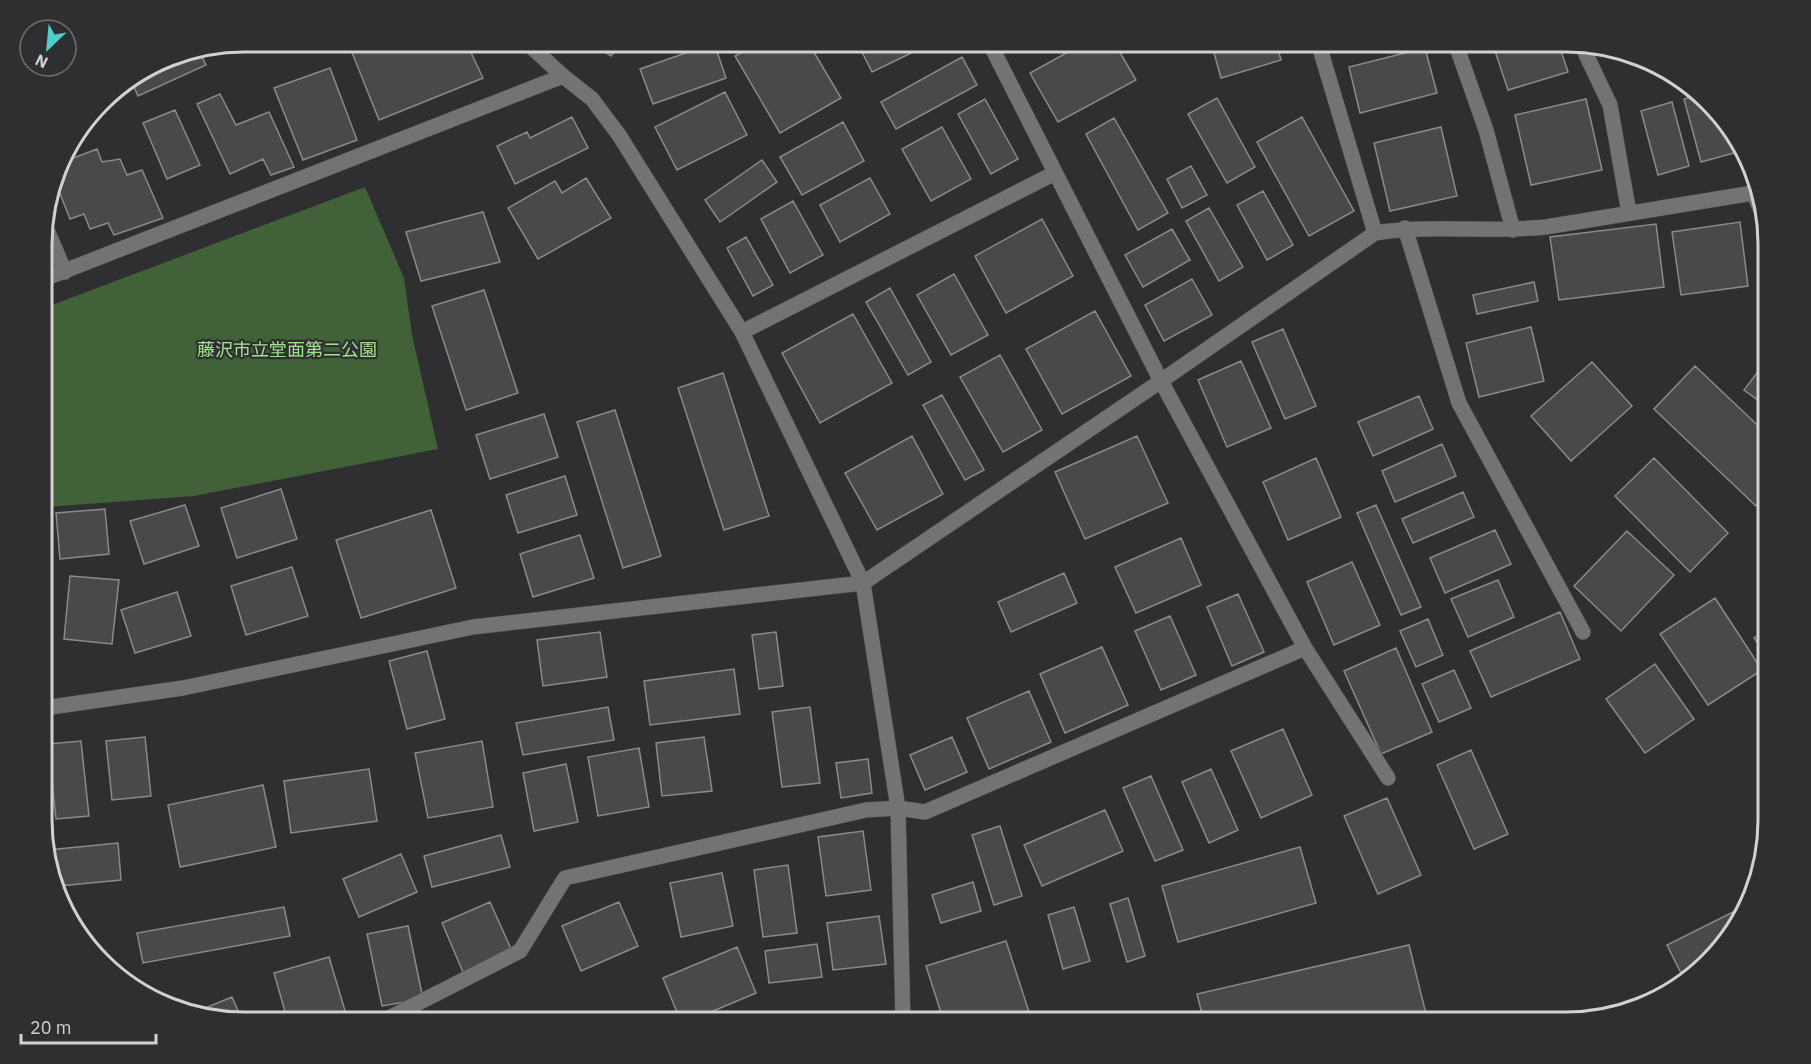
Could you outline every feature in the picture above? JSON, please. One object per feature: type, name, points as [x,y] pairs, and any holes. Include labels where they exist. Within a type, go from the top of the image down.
[{"type":"street","points":[[994,52],[1161,381],[1305,648],[1388,778]]},
{"type":"street","points":[[1321,52],[1375,233]]},
{"type":"street","points":[[1459,52],[1486,130],[1513,230]]},
{"type":"street","points":[[538,53],[592,99],[619,135],[742,332],[863,582],[898,808],[903,1012]]},
{"type":"street","points":[[1586,53],[1610,105],[1629,213]]},
{"type":"street","points":[[52,276],[563,76]]},
{"type":"street","points":[[742,332],[1055,173]]},
{"type":"street","points":[[52,707],[183,688],[473,627],[863,582],[1375,233],[1405,228],[1513,230],[1546,227],[1751,193]]},
{"type":"street","points":[[1405,228],[1459,403],[1583,632]]},
{"type":"street","points":[[52,243],[64,272]]},
{"type":"street","points":[[401,1012],[520,951],[565,878],[867,810],[898,808],[925,812],[1305,648]]},
{"type":"green space","name":"藤沢市立堂面第二公園","points":[[365,187],[404,278],[412,335],[438,449],[194,496],[52,507],[52,305]]},
{"type":"building","points":[[912,52],[872,72],[862,53]]},
{"type":"building","points":[[1067,52],[1120,52],[1136,80],[1058,122],[1030,73]]},
{"type":"building","points":[[1214,52],[1279,52],[1281,60],[1221,78]]},
{"type":"building","points":[[1409,52],[1426,52],[1437,93],[1360,113],[1349,67]]},
{"type":"building","points":[[1495,52],[1561,52],[1568,72],[1508,90]]},
{"type":"building","points":[[352,53],[471,53],[483,78],[379,120]]},
{"type":"building","points":[[687,53],[717,53],[726,78],[653,104],[640,69]]},
{"type":"building","points":[[741,53],[814,53],[841,98],[780,133],[735,56]]},
{"type":"building","points":[[202,57],[206,65],[138,96],[134,88],[148,78],[171,67]]},
{"type":"building","points":[[962,57],[977,85],[896,129],[881,102]]},
{"type":"building","points":[[330,68],[357,140],[303,160],[274,88]]},
{"type":"building","points":[[725,92],[747,135],[677,170],[655,127]]},
{"type":"building","points":[[220,94],[236,125],[269,112],[294,167],[271,175],[263,159],[230,174],[197,104]]},
{"type":"building","points":[[1217,98],[1255,167],[1227,183],[1188,114]]},
{"type":"building","points":[[1689,98],[1702,109],[1719,128],[1734,153],[1701,162],[1684,99]]},
{"type":"building","points":[[985,99],[1018,159],[991,174],[958,114]]},
{"type":"building","points":[[1586,99],[1602,170],[1531,185],[1515,115]]},
{"type":"building","points":[[1672,102],[1689,166],[1658,175],[1641,111]]},
{"type":"building","points":[[175,110],[200,165],[167,179],[143,123]]},
{"type":"building","points":[[572,117],[588,148],[515,184],[497,146],[527,132],[530,138]]},
{"type":"building","points":[[1302,117],[1354,211],[1309,236],[1257,142]]},
{"type":"building","points":[[1114,118],[1168,213],[1138,230],[1086,134]]},
{"type":"building","points":[[843,122],[864,161],[802,195],[780,157]]},
{"type":"building","points":[[942,127],[971,179],[931,201],[902,149]]},
{"type":"building","points":[[1441,127],[1457,196],[1390,211],[1374,143]]},
{"type":"building","points":[[97,149],[102,162],[120,159],[127,175],[142,170],[163,218],[114,235],[108,223],[90,229],[84,214],[70,219],[60,193],[72,158]]},
{"type":"building","points":[[762,160],[777,182],[720,222],[705,200]]},
{"type":"building","points":[[1191,166],[1207,195],[1182,208],[1167,179]]},
{"type":"building","points":[[586,178],[611,218],[538,259],[508,208],[555,181],[562,193]]},
{"type":"building","points":[[870,178],[890,214],[840,242],[820,205]]},
{"type":"building","points":[[1263,191],[1293,245],[1267,260],[1237,205]]},
{"type":"building","points":[[793,201],[823,255],[790,273],[761,219]]},
{"type":"building","points":[[1209,208],[1243,267],[1219,281],[1186,221]]},
{"type":"building","points":[[483,212],[500,262],[421,281],[406,232]]},
{"type":"building","points":[[1042,219],[1073,276],[1006,313],[975,256]]},
{"type":"building","points":[[1740,222],[1748,286],[1681,295],[1672,232]]},
{"type":"building","points":[[1656,224],[1664,287],[1559,300],[1550,237]]},
{"type":"building","points":[[1172,229],[1190,260],[1143,287],[1125,255]]},
{"type":"building","points":[[746,237],[773,285],[753,296],[727,248]]},
{"type":"building","points":[[954,274],[988,335],[951,355],[917,295]]},
{"type":"building","points":[[1192,279],[1212,315],[1164,341],[1145,305]]},
{"type":"building","points":[[1534,282],[1538,301],[1477,314],[1473,295]]},
{"type":"building","points":[[890,288],[931,362],[908,375],[866,302]]},
{"type":"building","points":[[484,290],[518,393],[466,410],[432,306]]},
{"type":"building","points":[[1095,311],[1131,376],[1062,414],[1026,349]]},
{"type":"building","points":[[853,314],[892,383],[820,423],[782,353]]},
{"type":"building","points":[[1531,327],[1544,381],[1479,397],[1466,343]]},
{"type":"building","points":[[1283,329],[1316,406],[1285,419],[1252,342]]},
{"type":"building","points":[[1000,355],[1042,430],[1003,452],[960,377]]},
{"type":"building","points":[[1241,361],[1271,428],[1227,447],[1198,380]]},
{"type":"building","points":[[1592,362],[1632,406],[1571,461],[1531,416]]},
{"type":"building","points":[[1695,366],[1758,426],[1758,504],[1756,506],[1654,409]]},
{"type":"building","points":[[1758,372],[1758,400],[1744,390]]},
{"type":"building","points":[[723,373],[769,516],[724,530],[678,388]]},
{"type":"building","points":[[942,395],[984,470],[965,480],[923,405]]},
{"type":"building","points":[[1419,396],[1433,429],[1373,456],[1358,422]]},
{"type":"building","points":[[615,410],[661,556],[623,568],[577,422]]},
{"type":"building","points":[[544,414],[558,457],[490,479],[476,435]]},
{"type":"building","points":[[912,436],[943,494],[877,530],[845,473]]},
{"type":"building","points":[[1137,436],[1168,503],[1085,539],[1055,472]]},
{"type":"building","points":[[1442,444],[1456,476],[1395,502],[1382,471]]},
{"type":"building","points":[[1316,458],[1341,517],[1288,540],[1263,482]]},
{"type":"building","points":[[1654,458],[1728,533],[1690,572],[1615,496]]},
{"type":"building","points":[[565,476],[577,515],[518,533],[506,495]]},
{"type":"building","points":[[281,489],[297,539],[237,558],[221,508]]},
{"type":"building","points":[[1463,492],[1474,517],[1413,543],[1402,519]]},
{"type":"building","points":[[185,505],[199,546],[144,564],[130,521]]},
{"type":"building","points":[[1376,505],[1421,607],[1401,615],[1357,513]]},
{"type":"building","points":[[105,509],[109,554],[60,559],[56,513]]},
{"type":"building","points":[[431,510],[456,588],[361,618],[336,540]]},
{"type":"building","points":[[1495,530],[1511,564],[1445,593],[1430,558]]},
{"type":"building","points":[[1627,531],[1674,575],[1621,631],[1574,586]]},
{"type":"building","points":[[580,535],[594,578],[533,597],[520,554]]},
{"type":"building","points":[[1181,538],[1201,585],[1136,613],[1115,567]]},
{"type":"building","points":[[1352,562],[1380,625],[1334,645],[1307,582]]},
{"type":"building","points":[[292,567],[308,616],[246,635],[231,586]]},
{"type":"building","points":[[1064,573],[1077,603],[1011,632],[998,602]]},
{"type":"building","points":[[70,576],[119,580],[112,644],[64,639]]},
{"type":"building","points":[[1498,580],[1514,617],[1468,637],[1451,599]]},
{"type":"building","points":[[177,592],[191,636],[135,653],[121,610]]},
{"type":"building","points":[[1238,594],[1264,652],[1232,666],[1207,607]]},
{"type":"building","points":[[1715,598],[1758,664],[1758,673],[1708,705],[1660,634]]},
{"type":"building","points":[[1560,612],[1580,659],[1491,697],[1470,651]]},
{"type":"building","points":[[1170,616],[1196,675],[1161,690],[1135,631]]},
{"type":"building","points":[[1428,619],[1443,655],[1416,667],[1400,631]]},
{"type":"building","points":[[600,632],[607,677],[543,686],[537,640]]},
{"type":"building","points":[[776,632],[783,686],[759,689],[752,635]]},
{"type":"building","points":[[1102,647],[1128,705],[1065,733],[1040,674]]},
{"type":"building","points":[[1396,648],[1432,732],[1381,754],[1344,671]]},
{"type":"building","points":[[427,651],[445,719],[407,729],[389,661]]},
{"type":"building","points":[[1655,664],[1694,719],[1645,753],[1606,699]]},
{"type":"building","points":[[734,669],[740,714],[650,725],[644,681]]},
{"type":"building","points":[[1454,670],[1471,708],[1439,722],[1422,684]]},
{"type":"building","points":[[1029,691],[1051,742],[989,769],[967,718]]},
{"type":"building","points":[[608,707],[614,740],[523,755],[516,723]]},
{"type":"building","points":[[810,707],[820,783],[782,787],[772,712]]},
{"type":"building","points":[[1283,729],[1312,795],[1261,818],[1231,751]]},
{"type":"building","points":[[145,737],[151,796],[112,800],[106,741]]},
{"type":"building","points":[[704,737],[712,791],[662,796],[656,743]]},
{"type":"building","points":[[952,737],[967,772],[925,790],[910,755]]},
{"type":"building","points":[[81,741],[89,816],[56,819],[52,782],[52,744]]},
{"type":"building","points":[[482,741],[493,807],[428,818],[415,753]]},
{"type":"building","points":[[639,748],[649,807],[598,816],[588,757]]},
{"type":"building","points":[[1471,750],[1508,834],[1474,849],[1437,765]]},
{"type":"building","points":[[868,759],[872,793],[841,798],[836,763]]},
{"type":"building","points":[[566,764],[578,822],[534,831],[523,773]]},
{"type":"building","points":[[369,769],[377,821],[291,833],[284,781]]},
{"type":"building","points":[[1211,769],[1238,830],[1209,843],[1182,782]]},
{"type":"building","points":[[1151,776],[1183,850],[1155,861],[1123,788]]},
{"type":"building","points":[[263,785],[276,847],[180,867],[168,805]]},
{"type":"building","points":[[1387,798],[1421,875],[1378,894],[1344,816]]},
{"type":"building","points":[[1105,810],[1123,851],[1042,886],[1024,845]]},
{"type":"building","points":[[1000,826],[1022,896],[994,905],[972,835]]},
{"type":"building","points":[[863,831],[871,890],[826,896],[818,837]]},
{"type":"building","points":[[501,835],[510,867],[432,887],[424,856]]},
{"type":"building","points":[[118,843],[121,880],[64,885],[55,849]]},
{"type":"building","points":[[1300,847],[1316,903],[1178,942],[1162,886]]},
{"type":"building","points":[[401,854],[417,892],[359,917],[343,879]]},
{"type":"building","points":[[788,865],[797,933],[763,937],[754,870]]},
{"type":"building","points":[[722,873],[733,926],[681,937],[670,883]]},
{"type":"building","points":[[973,882],[981,911],[941,923],[932,895]]},
{"type":"building","points":[[1128,898],[1145,956],[1127,962],[1110,904]]},
{"type":"building","points":[[490,902],[512,951],[463,972],[442,923]]},
{"type":"building","points":[[619,902],[638,946],[581,971],[562,926]]},
{"type":"building","points":[[284,907],[290,936],[143,963],[137,933]]},
{"type":"building","points":[[1074,907],[1090,961],[1063,969],[1048,915]]},
{"type":"building","points":[[1736,910],[1719,936],[1681,973],[1667,945]]},
{"type":"building","points":[[879,916],[886,964],[833,970],[827,923]]},
{"type":"building","points":[[408,926],[423,999],[382,1006],[367,934]]},
{"type":"building","points":[[1006,941],[1029,1011],[941,1011],[926,966]]},
{"type":"building","points":[[817,944],[822,977],[769,983],[765,951]]},
{"type":"building","points":[[1409,945],[1425,1011],[1201,1011],[1197,994]]},
{"type":"building","points":[[737,947],[756,993],[712,1012],[677,1012],[663,978]]},
{"type":"building","points":[[329,957],[345,1012],[285,1012],[274,973]]},
{"type":"building","points":[[232,997],[238,1012],[219,1010],[206,1007]]}]
